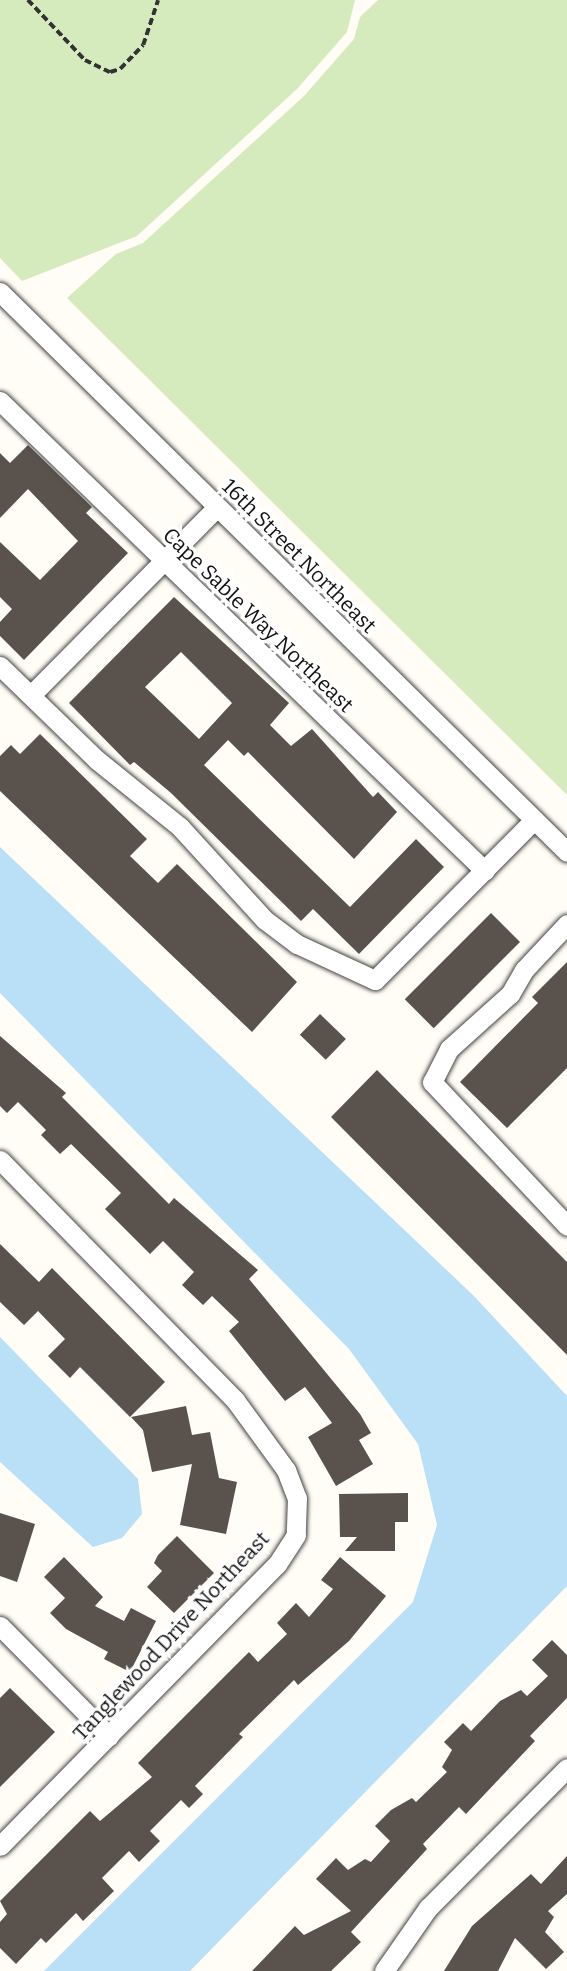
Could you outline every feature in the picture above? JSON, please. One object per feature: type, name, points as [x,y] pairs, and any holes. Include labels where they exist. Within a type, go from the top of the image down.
[{"type":"street","name":"16th Street Northeast","points":[[0,292],[567,852]]},
{"type":"street","name":"Cape Sable Way Northeast","points":[[0,401],[485,871]]},
{"type":"street","points":[[31,695],[217,507]]},
{"type":"street","points":[[0,666],[97,760],[180,827],[265,920],[297,944],[375,980],[534,820]]},
{"type":"street","points":[[567,924],[524,970],[510,994],[449,1049],[432,1082],[567,1226]]},
{"type":"street","name":"Tanglewood Drive Northeast","points":[[0,1160],[235,1400],[286,1470],[297,1498],[296,1535],[277,1564],[0,1846]]},
{"type":"street","points":[[0,1626],[109,1736]]},
{"type":"street","points":[[384,1971],[428,1908],[567,1768]]},
{"type":"path","points":[[28,0],[85,60],[110,72],[120,69],[143,45],[159,0]]},
{"type":"green space","points":[[0,0],[355,0],[347,32],[297,89],[137,236],[22,281],[0,258]]},
{"type":"green space","points":[[378,0],[567,0],[567,795],[67,298],[116,254],[143,243],[304,96],[354,39],[360,17]]},
{"type":"water","points":[[0,847],[474,1296],[567,1396],[567,1586],[190,1971],[44,1971],[413,1602],[437,1525],[418,1444],[349,1349],[0,993]]},
{"type":"water","points":[[0,1337],[138,1479],[142,1514],[122,1538],[93,1547],[0,1462]]},
{"type":"building","points":[[28,445],[92,507],[86,513],[128,553],[24,660],[0,636],[0,622],[12,609],[0,597],[0,542],[40,580],[78,541],[28,489],[0,518],[0,453],[10,463]]},
{"type":"building","points":[[174,597],[289,703],[270,725],[291,746],[312,729],[373,797],[378,792],[397,812],[354,859],[248,752],[244,756],[228,740],[204,765],[350,907],[416,839],[444,867],[359,954],[313,909],[301,921],[171,793],[134,762],[130,765],[69,703]],"holes":[[[181,652],[232,703],[199,739],[145,687]]]},
{"type":"building","points":[[40,734],[147,839],[130,856],[158,883],[177,864],[297,982],[252,1032],[0,791],[0,756],[11,745],[20,754]]},
{"type":"building","points":[[491,913],[520,942],[434,1028],[405,999]]},
{"type":"building","points":[[567,962],[567,1068],[507,1128],[460,1082],[538,1003],[532,997]]},
{"type":"building","points":[[320,1014],[346,1039],[326,1060],[300,1035]]},
{"type":"building","points":[[0,1036],[66,1093],[62,1097],[169,1204],[174,1198],[258,1270],[249,1279],[360,1414],[371,1433],[359,1440],[373,1464],[336,1486],[308,1437],[332,1423],[305,1387],[285,1401],[229,1331],[239,1322],[212,1296],[203,1305],[182,1285],[194,1272],[163,1241],[150,1254],[105,1209],[121,1193],[71,1144],[60,1154],[41,1135],[46,1130],[18,1102],[7,1113],[0,1106]]},
{"type":"building","points":[[377,1070],[567,1262],[567,1355],[331,1117]]},
{"type":"building","points":[[0,1244],[39,1282],[52,1268],[165,1382],[130,1417],[80,1367],[70,1378],[48,1356],[65,1339],[38,1311],[24,1325],[0,1302]]},
{"type":"building","points":[[186,1406],[192,1435],[210,1432],[219,1478],[237,1482],[226,1534],[180,1525],[192,1464],[152,1472],[143,1430],[131,1417]]},
{"type":"building","points":[[408,1493],[408,1522],[395,1522],[395,1551],[345,1551],[357,1537],[340,1537],[339,1494]]},
{"type":"building","points":[[0,1513],[35,1524],[17,1582],[0,1576]]},
{"type":"building","points":[[177,1536],[214,1573],[174,1613],[147,1587],[162,1571],[154,1563],[158,1555]]},
{"type":"building","points":[[64,1557],[103,1597],[95,1606],[124,1621],[131,1608],[156,1621],[130,1672],[104,1659],[108,1652],[66,1629],[50,1613],[65,1598],[44,1577]]},
{"type":"building","points":[[340,1557],[386,1596],[349,1641],[298,1685],[294,1680],[239,1734],[243,1737],[195,1786],[203,1794],[189,1808],[181,1800],[150,1831],[160,1841],[139,1862],[129,1851],[102,1878],[114,1891],[83,1921],[76,1913],[46,1943],[41,1938],[16,1964],[0,1948],[0,1922],[7,1914],[0,1901],[90,1811],[100,1821],[152,1777],[138,1763],[249,1652],[258,1662],[287,1634],[277,1623],[296,1603],[309,1617],[333,1589],[321,1580]]},
{"type":"building","points":[[552,1640],[567,1655],[567,1698],[530,1736],[535,1741],[466,1814],[459,1807],[423,1844],[427,1849],[351,1932],[361,1942],[331,1971],[252,1971],[295,1926],[304,1935],[351,1911],[316,1879],[336,1858],[348,1870],[365,1859],[371,1862],[390,1841],[375,1826],[391,1810],[412,1798],[416,1802],[447,1772],[442,1767],[452,1750],[444,1742],[463,1723],[471,1731],[500,1701],[521,1690],[527,1696],[548,1676],[532,1660]]},
{"type":"building","points":[[10,1688],[55,1732],[0,1787],[0,1698]]},
{"type":"building","points":[[567,1856],[567,1894],[548,1911],[554,1917],[545,1932],[564,1952],[546,1969],[515,1938],[498,1971],[444,1971],[472,1926],[531,1874],[541,1884]]}]
